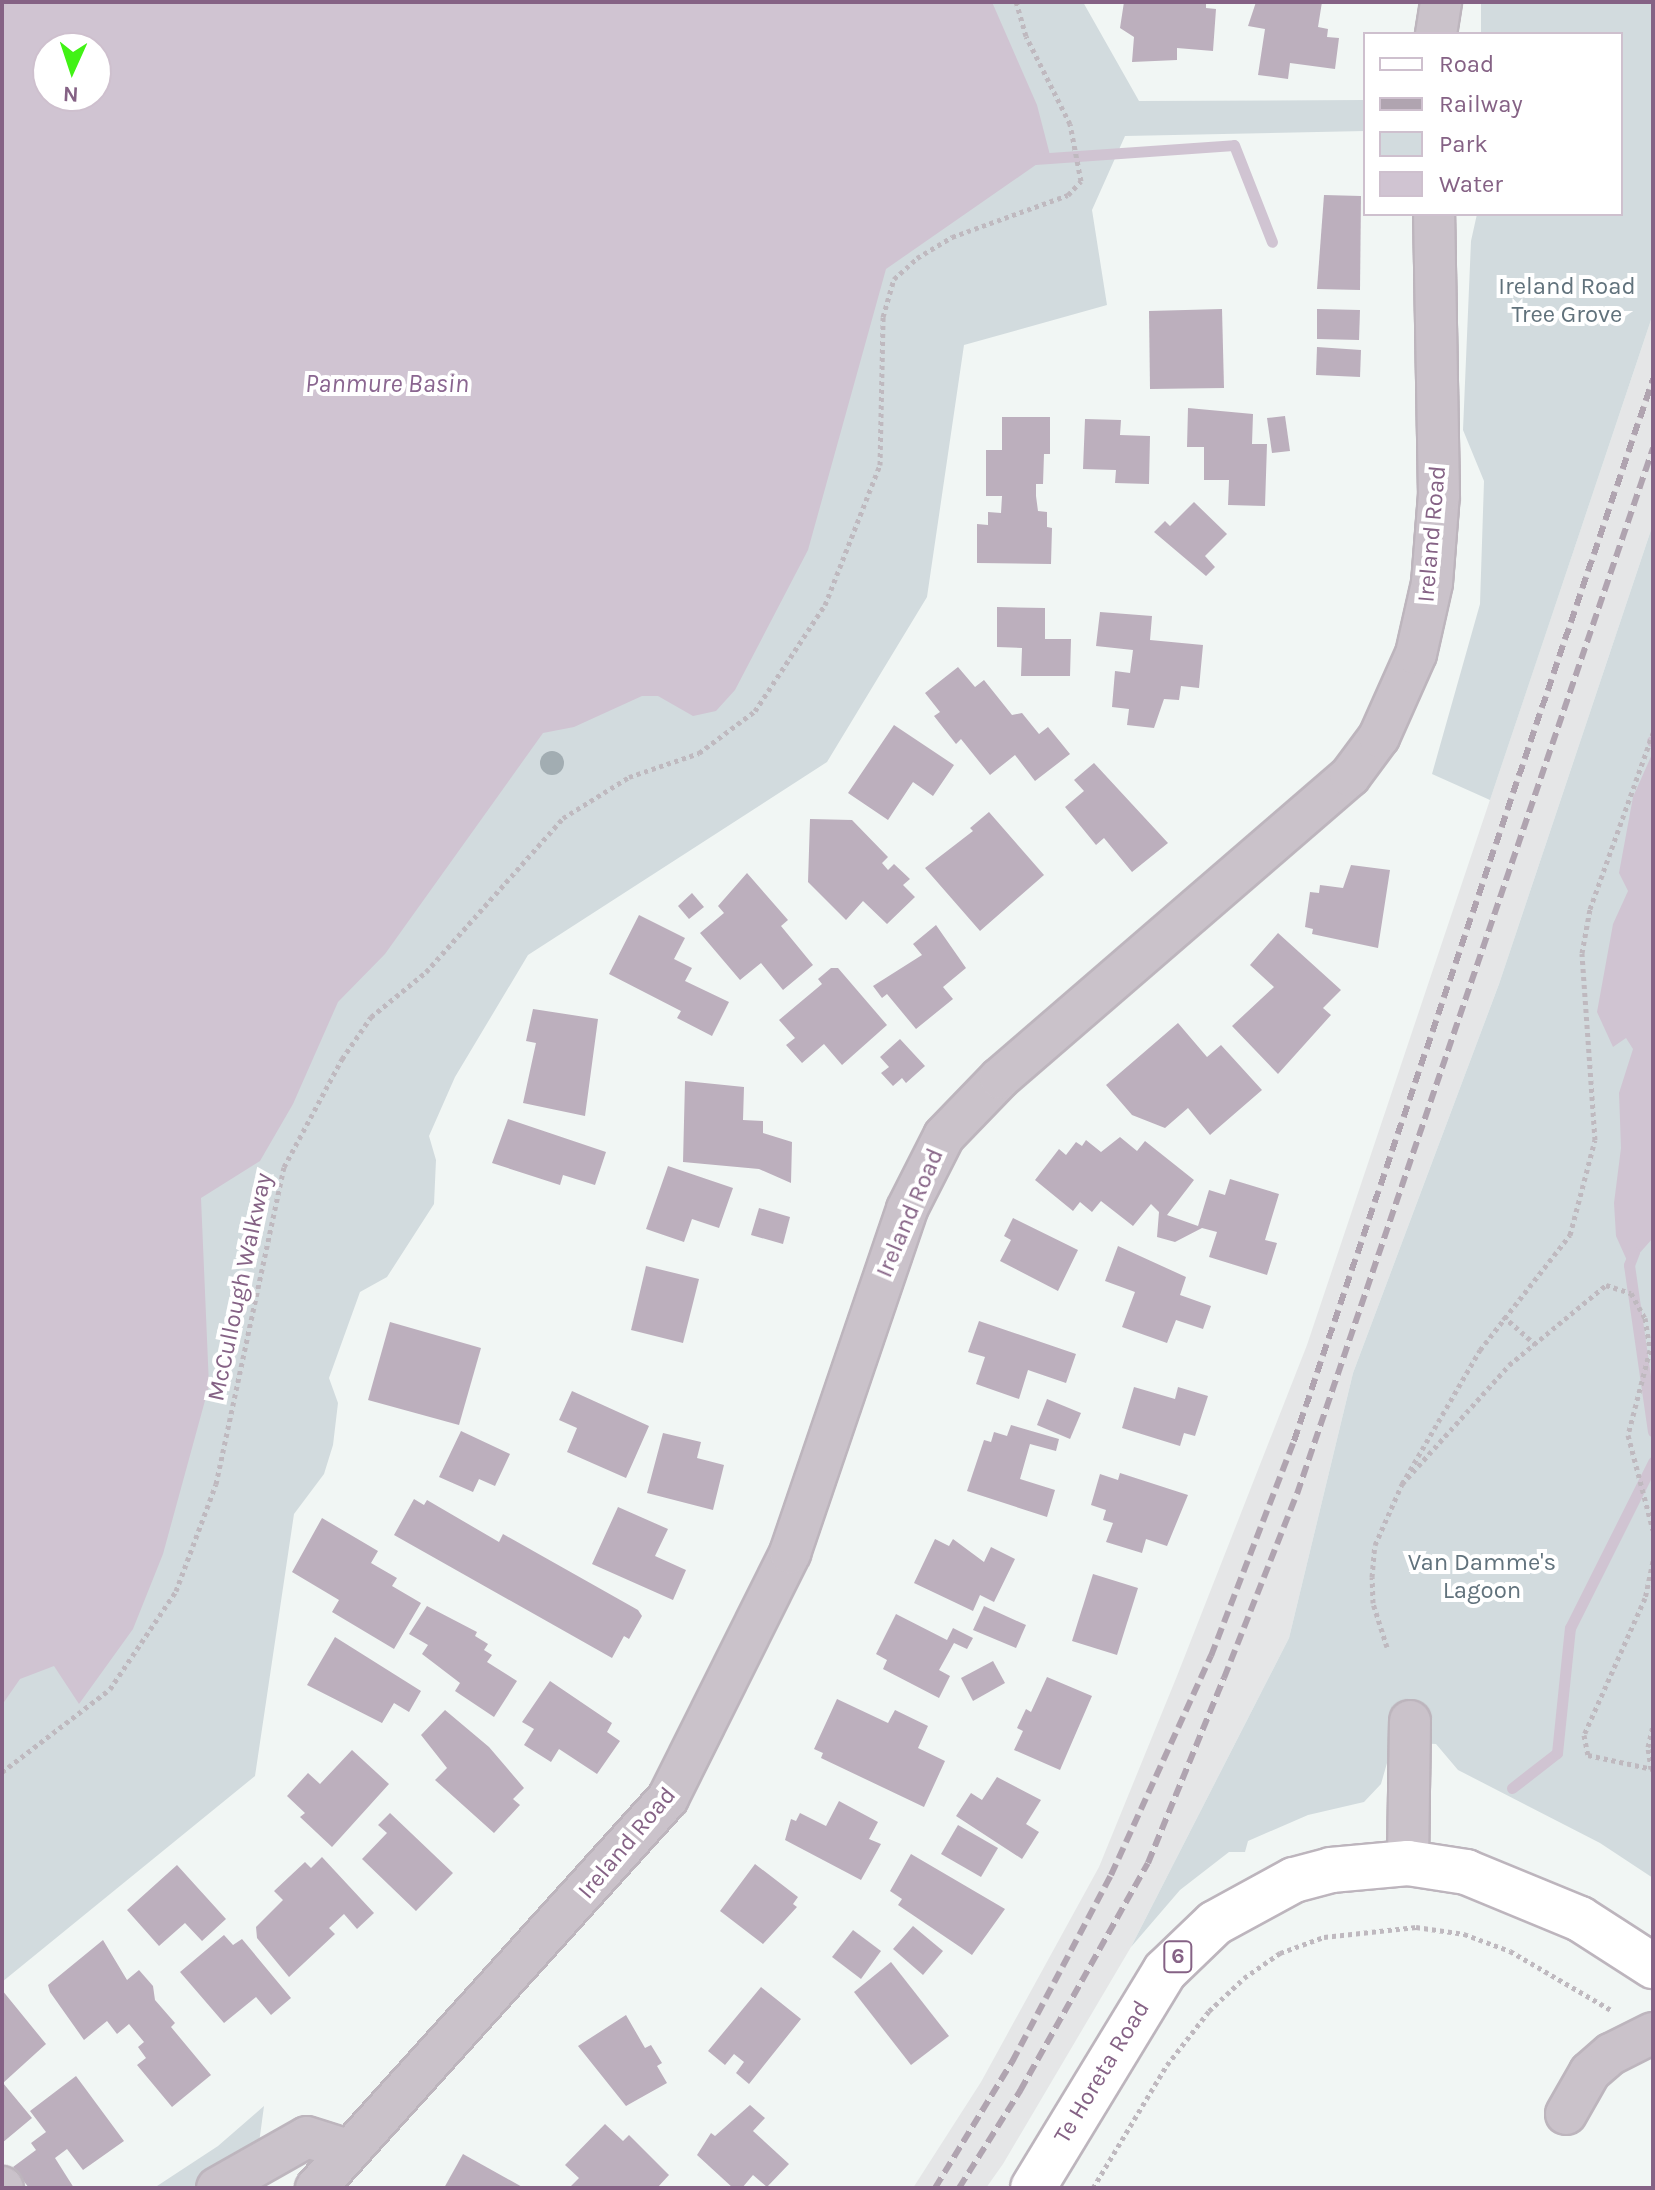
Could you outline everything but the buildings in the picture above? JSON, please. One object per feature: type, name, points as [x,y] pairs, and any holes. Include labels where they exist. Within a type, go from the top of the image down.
[{"type":"main road","name":"Te Horeta Road","points":[[1033,2188],[1142,2003],[1165,1971],[1215,1923],[1294,1880],[1331,1870],[1408,1863],[1466,1872],[1529,1894],[1653,1966]]},
{"type":"street","points":[[1436,32],[1441,2]]},
{"type":"street","name":"Ireland Road","points":[[316,2188],[668,1798],[790,1553],[907,1209],[944,1136],[1000,1078],[1350,776],[1379,737],[1416,654],[1432,583],[1439,495],[1434,216]]},
{"type":"street","points":[[1408,1863],[1410,1721]]},
{"type":"street","points":[[1566,2114],[1590,2072],[1638,2025]]},
{"type":"street","points":[[217,2188],[307,2137],[348,2150]]},
{"type":"path","name":"McCullough Walkway","points":[[2,1772],[110,1689],[176,1591],[216,1484],[284,1167],[342,1059],[371,1017],[426,972],[563,818],[629,777],[699,753],[755,711],[825,605],[880,465],[883,317],[894,279],[917,258],[952,237],[1068,195],[1081,181],[1070,124],[1016,2]]},
{"type":"path","points":[[1387,1647],[1373,1603],[1372,1577],[1375,1545],[1402,1484],[1503,1316],[1556,1259],[1570,1235],[1595,1140],[1582,953],[1590,909],[1653,733]]},
{"type":"path","points":[[1402,1484],[1509,1365],[1606,1285],[1631,1293],[1645,1318],[1650,1350],[1628,1435],[1653,1530]]},
{"type":"path","points":[[1503,1316],[1535,1344]]},
{"type":"path","points":[[1653,1561],[1645,1598],[1584,1735],[1588,1755],[1652,1769],[1648,1747],[1653,1725]]},
{"type":"path","points":[[1093,2188],[1167,2065],[1209,2011],[1244,1978],[1280,1953],[1324,1937],[1416,1927],[1464,1934],[1510,1951],[1638,2025]]},
{"type":"shaded area","points":[[1653,314],[1653,524],[1499,984],[1353,1373],[1289,1638],[1131,1947],[1003,2164],[986,2188],[913,2188],[981,2082],[1099,1867],[1177,1676],[1307,1345]]},
{"type":"green space","name":"Panmure Basin","points":[[2,2],[1083,2],[1139,101],[1363,100],[1363,131],[1125,136],[1092,210],[1107,305],[964,345],[927,597],[827,762],[528,955],[455,1077],[429,1136],[436,1160],[434,1204],[387,1277],[360,1292],[329,1378],[338,1403],[333,1445],[324,1474],[294,1514],[255,1776],[2,1982],[2,263],[95,207],[52,112],[112,112],[112,32],[32,32],[32,68]]},
{"type":"green space","name":"Ireland Road Tree Grove","points":[[1481,2],[1653,2],[1653,314],[1490,800],[1432,774],[1480,604],[1484,481],[1463,430],[1471,241],[1477,216],[1623,216],[1623,32],[1481,32]]},
{"type":"green space","name":"Van Damme's Lagoon","points":[[1653,524],[1653,1878],[1600,1843],[1458,1770],[1436,1744],[1393,1742],[1381,1784],[1364,1802],[1308,1815],[1248,1841],[1245,1852],[1229,1852],[1180,1890],[1131,1947],[1289,1638],[1353,1373],[1499,984]]},
{"type":"green space","points":[[264,2106],[253,2188],[154,2188],[218,2146]]},
{"type":"water","name":"Panmure Basin","points":[[2,2],[992,2],[1037,105],[1050,155],[886,269],[808,550],[735,690],[716,711],[693,716],[658,696],[642,696],[574,727],[543,733],[385,954],[338,1002],[293,1104],[260,1161],[201,1198],[209,1386],[163,1554],[133,1629],[79,1704],[54,1666],[20,1679],[2,1705]]},
{"type":"water","points":[[1653,752],[1653,1238],[1629,1265],[1616,1236],[1614,1203],[1621,1148],[1619,1093],[1633,1049],[1626,1038],[1613,1047],[1597,1012],[1613,924],[1628,891],[1619,873],[1633,797]]},
{"type":"waterway","points":[[1035,159],[1234,145],[1272,242]]},
{"type":"waterway","points":[[1634,1252],[1629,1265],[1653,1431]]},
{"type":"waterway","points":[[1512,1788],[1557,1753],[1570,1628],[1653,1462]]},
{"type":"railway","points":[[935,2188],[1012,2062],[1111,1875],[1211,1656],[1294,1441],[1653,379]]},
{"type":"railway","points":[[959,2188],[1020,2091],[1148,1863],[1224,1678],[1297,1494],[1653,448]]}]
